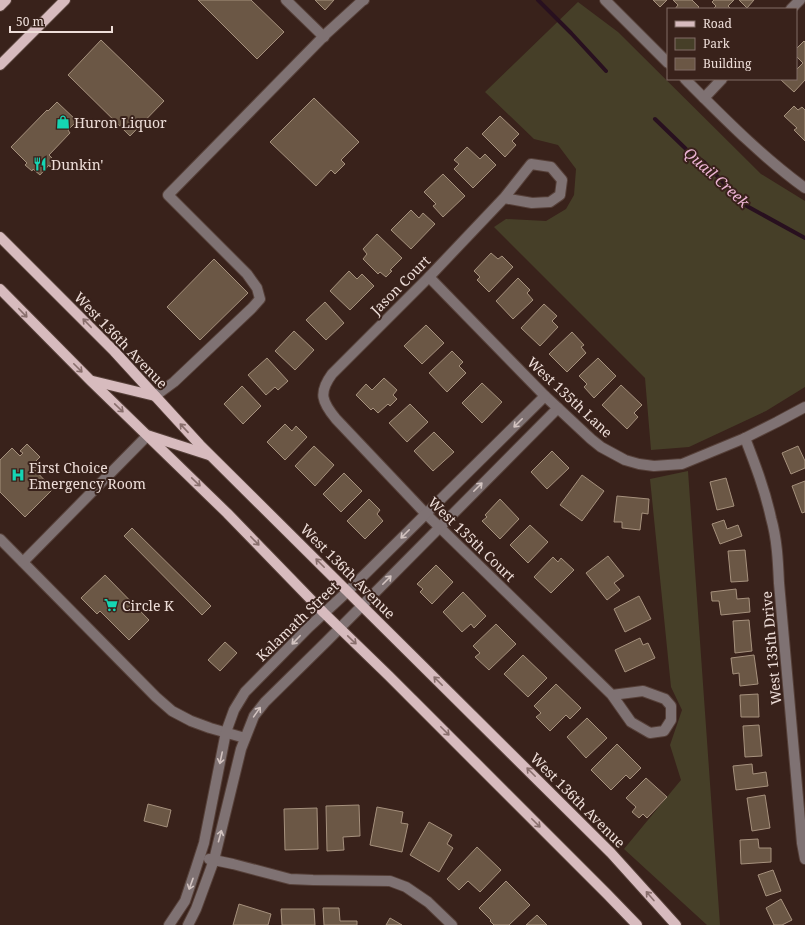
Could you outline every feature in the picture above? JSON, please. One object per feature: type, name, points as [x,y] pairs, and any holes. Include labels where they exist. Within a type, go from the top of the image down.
[{"type":"main road","points":[[0,6],[6,0]]},
{"type":"main road","points":[[0,65],[64,0]]},
{"type":"main road","name":"West 136th Avenue","points":[[0,237],[114,351],[211,456],[611,853],[676,925]]},
{"type":"main road","points":[[0,289],[91,381],[227,513],[324,613],[405,692],[637,925]]},
{"type":"main road","points":[[91,381],[155,396]]},
{"type":"main road","points":[[148,435],[211,456]]},
{"type":"street","points":[[286,0],[324,37]]},
{"type":"street","points":[[155,396],[174,382],[260,299],[257,288],[247,274],[168,195],[324,37],[364,0]]},
{"type":"street","points":[[605,0],[667,62]]},
{"type":"street","points":[[791,8],[800,0],[805,4]]},
{"type":"street","points":[[686,80],[775,165],[805,188]]},
{"type":"street","points":[[704,98],[721,80]]},
{"type":"street","name":"Jason Court","points":[[323,395],[324,387],[332,374],[429,277],[504,198],[531,164],[551,167],[562,180],[560,195],[550,202],[532,203],[504,198]]},
{"type":"street","name":"West 135th Lane","points":[[429,277],[546,396],[591,439],[601,447],[625,460],[654,466],[682,464],[745,438]]},
{"type":"street","name":"West 135th Court","points":[[323,395],[324,403],[336,419],[426,514],[612,695],[631,722],[650,733],[664,731],[671,720],[671,706],[665,699],[643,691],[612,695]]},
{"type":"street","name":"Kalamath Street","points":[[169,925],[185,901],[200,857],[226,732],[234,710],[245,692],[309,627],[348,591],[546,396]]},
{"type":"street","points":[[745,438],[805,407]]},
{"type":"street","points":[[188,925],[196,910],[214,860],[241,750],[254,716],[265,702],[558,408]]},
{"type":"street","points":[[23,562],[148,435]]},
{"type":"street","name":"West 135th Drive","points":[[745,438],[766,497],[777,547],[802,843],[805,860]]},
{"type":"street","points":[[0,539],[156,697],[172,711],[191,721],[245,738]]},
{"type":"street","points":[[200,857],[290,879],[390,881],[406,887],[428,902],[452,925]]},
{"type":"green space","points":[[578,2],[618,32],[761,174],[805,201],[805,387],[766,411],[689,447],[651,450],[645,378],[494,227],[506,219],[546,221],[566,209],[574,195],[576,169],[558,145],[534,139],[485,92]]},
{"type":"green space","points":[[688,471],[720,925],[707,925],[624,849],[681,780],[670,745],[682,710],[671,687],[650,479]]},
{"type":"building","points":[[198,0],[251,0],[284,32],[257,59]]},
{"type":"building","points":[[315,0],[334,0],[325,10]]},
{"type":"building","points":[[653,0],[667,0],[660,7]]},
{"type":"building","points":[[673,0],[692,0],[699,7],[676,8],[678,5]]},
{"type":"building","points":[[714,0],[734,0],[728,6],[730,8],[714,8],[716,6],[712,2]]},
{"type":"building","points":[[739,0],[754,0],[747,8]]},
{"type":"building","points":[[101,40],[164,101],[130,136],[68,75]]},
{"type":"building","points":[[804,41],[805,42],[805,80],[794,92],[781,80],[797,80],[797,69],[803,63],[797,57],[797,48]]},
{"type":"building","points":[[314,98],[359,142],[341,160],[345,164],[335,174],[331,170],[316,186],[270,142]]},
{"type":"building","points":[[57,102],[77,121],[68,130],[70,133],[49,155],[55,161],[40,175],[25,165],[27,163],[11,147],[47,110],[48,111]]},
{"type":"building","points":[[794,106],[798,110],[802,107],[805,110],[805,141],[794,130],[797,128],[784,116]]},
{"type":"building","points":[[500,116],[519,134],[512,141],[516,145],[505,157],[482,134]]},
{"type":"building","points":[[467,147],[480,159],[485,154],[496,165],[473,188],[454,169],[459,164],[454,160]]},
{"type":"building","points":[[443,174],[465,196],[443,217],[433,206],[436,204],[424,192]]},
{"type":"building","points":[[411,210],[419,218],[423,213],[435,224],[411,249],[391,230]]},
{"type":"building","points":[[377,234],[402,258],[390,270],[392,271],[386,277],[380,272],[378,274],[363,259],[367,254],[363,249]]},
{"type":"building","points":[[491,253],[498,259],[502,256],[513,267],[489,292],[477,280],[480,277],[474,271]]},
{"type":"building","points":[[214,259],[248,293],[200,340],[167,307]]},
{"type":"building","points":[[349,271],[357,279],[362,274],[374,286],[350,310],[330,291]]},
{"type":"building","points":[[518,278],[530,290],[527,293],[533,300],[513,319],[496,301]]},
{"type":"building","points":[[325,302],[344,323],[326,340],[306,320]]},
{"type":"building","points":[[544,304],[557,316],[552,321],[558,327],[540,346],[521,328]]},
{"type":"building","points":[[426,325],[444,343],[422,364],[404,346]]},
{"type":"building","points":[[294,331],[314,350],[295,370],[275,351]]},
{"type":"building","points":[[572,332],[584,345],[581,347],[586,353],[567,372],[549,354]]},
{"type":"building","points":[[452,351],[463,362],[459,366],[466,373],[447,392],[429,373]]},
{"type":"building","points":[[267,358],[288,381],[278,390],[275,387],[266,395],[248,375]]},
{"type":"building","points":[[598,358],[616,376],[594,398],[584,387],[587,384],[579,376]]},
{"type":"building","points":[[384,378],[397,390],[393,395],[397,399],[390,406],[388,404],[378,413],[373,408],[371,410],[356,395],[366,384],[372,390]]},
{"type":"building","points":[[482,383],[502,402],[482,423],[462,403]]},
{"type":"building","points":[[621,385],[642,405],[634,413],[638,417],[627,429],[602,405]]},
{"type":"building","points":[[242,386],[261,406],[243,424],[224,404]]},
{"type":"building","points":[[410,404],[428,422],[407,442],[389,423]]},
{"type":"building","points":[[285,424],[292,431],[296,426],[307,437],[285,460],[267,442]]},
{"type":"building","points":[[434,432],[454,452],[433,471],[414,451]]},
{"type":"building","points":[[27,444],[40,457],[31,466],[53,489],[25,517],[0,492],[0,460],[12,448],[20,456],[23,453],[20,451]]},
{"type":"building","points":[[314,446],[334,465],[315,486],[295,466]]},
{"type":"building","points":[[798,446],[805,461],[805,468],[791,474],[782,453]]},
{"type":"building","points":[[552,451],[569,468],[547,489],[531,472]]},
{"type":"building","points":[[344,473],[362,491],[341,512],[323,494]]},
{"type":"building","points":[[582,475],[604,491],[582,521],[560,505]]},
{"type":"building","points":[[726,478],[734,506],[717,510],[710,482]]},
{"type":"building","points":[[805,481],[805,512],[802,513],[792,486]]},
{"type":"building","points":[[617,496],[649,499],[648,514],[642,513],[640,530],[622,528],[622,522],[614,522]]},
{"type":"building","points":[[369,499],[380,510],[377,514],[383,521],[365,539],[347,521]]},
{"type":"building","points":[[500,499],[519,519],[500,539],[482,521],[487,517],[485,515]]},
{"type":"building","points":[[724,520],[727,529],[738,525],[742,536],[720,544],[712,524]]},
{"type":"building","points":[[530,525],[548,542],[528,563],[510,545]]},
{"type":"building","name":"Circle K","points":[[132,528],[211,606],[202,615],[124,536]]},
{"type":"building","points":[[745,550],[748,581],[731,582],[728,551]]},
{"type":"building","points":[[608,556],[624,576],[614,583],[620,590],[607,600],[586,573]]},
{"type":"building","points":[[553,557],[558,562],[561,558],[574,570],[551,593],[534,577]]},
{"type":"building","points":[[436,565],[453,582],[432,604],[420,592],[423,589],[417,584]]},
{"type":"building","name":"Circle K","points":[[105,575],[149,620],[129,640],[100,611],[97,614],[81,598]]},
{"type":"building","points":[[736,589],[737,599],[749,598],[750,612],[721,615],[719,601],[712,601],[711,592]]},
{"type":"building","points":[[463,592],[486,616],[474,628],[471,624],[462,632],[443,612]]},
{"type":"building","points":[[639,596],[651,619],[625,632],[614,609]]},
{"type":"building","points":[[749,620],[752,651],[735,653],[733,621]]},
{"type":"building","points":[[496,624],[516,644],[489,670],[475,657],[480,653],[473,646]]},
{"type":"building","points":[[640,638],[643,645],[648,643],[655,658],[625,672],[615,650]]},
{"type":"building","points":[[225,642],[237,653],[220,671],[208,660]]},
{"type":"building","points":[[523,655],[547,678],[528,697],[504,674]]},
{"type":"building","points":[[754,655],[758,684],[740,686],[739,673],[733,674],[731,658]]},
{"type":"building","points":[[556,684],[581,708],[570,719],[566,715],[550,731],[536,717],[541,713],[534,706]]},
{"type":"building","points":[[758,694],[759,717],[741,717],[740,695]]},
{"type":"building","points":[[587,718],[607,738],[586,758],[567,737]]},
{"type":"building","points":[[759,725],[762,756],[745,757],[743,726]]},
{"type":"building","points":[[617,744],[641,768],[630,779],[626,775],[611,790],[591,770]]},
{"type":"building","points":[[752,764],[753,774],[766,772],[768,786],[736,790],[733,766]]},
{"type":"building","points":[[646,778],[667,797],[647,818],[643,814],[639,818],[632,812],[636,807],[626,798]]},
{"type":"building","points":[[765,795],[770,828],[752,831],[747,798]]},
{"type":"building","points":[[148,804],[171,810],[167,827],[144,821]]},
{"type":"building","points":[[359,805],[360,836],[343,837],[344,850],[327,851],[326,806]]},
{"type":"building","points":[[377,807],[403,812],[401,823],[408,824],[402,852],[370,845]]},
{"type":"building","points":[[317,808],[318,849],[285,850],[284,809]]},
{"type":"building","points":[[429,822],[452,835],[447,844],[453,848],[439,872],[410,855]]},
{"type":"building","points":[[758,839],[759,848],[771,848],[771,862],[741,864],[740,840]]},
{"type":"building","points":[[477,847],[501,870],[480,892],[468,881],[459,890],[447,879]]},
{"type":"building","points":[[773,870],[781,891],[766,896],[758,875]]},
{"type":"building","points":[[506,881],[530,905],[509,925],[494,925],[479,908]]},
{"type":"building","points":[[781,899],[792,920],[782,925],[774,925],[766,908]]},
{"type":"building","points":[[239,904],[271,914],[268,925],[233,925]]},
{"type":"building","points":[[323,908],[339,908],[340,921],[357,921],[357,925],[324,925]]},
{"type":"building","points":[[281,909],[314,909],[315,925],[282,925]]},
{"type":"building","points":[[537,915],[547,925],[526,925]]},
{"type":"building","points":[[390,918],[402,925],[386,925]]},
{"type":"waterway","name":"Quail Creek","points":[[538,0],[606,71]]},
{"type":"waterway","name":"Quail Creek","points":[[655,119],[686,149],[704,162],[745,205],[805,238]]},
{"type":"place","name":"Huron Liquor","points":[[63,122]]},
{"type":"place","name":"Dunkin'","points":[[40,164]]},
{"type":"place","name":"First Choice Emergency Room","points":[[18,475]]},
{"type":"place","name":"Circle K","points":[[111,605]]}]
